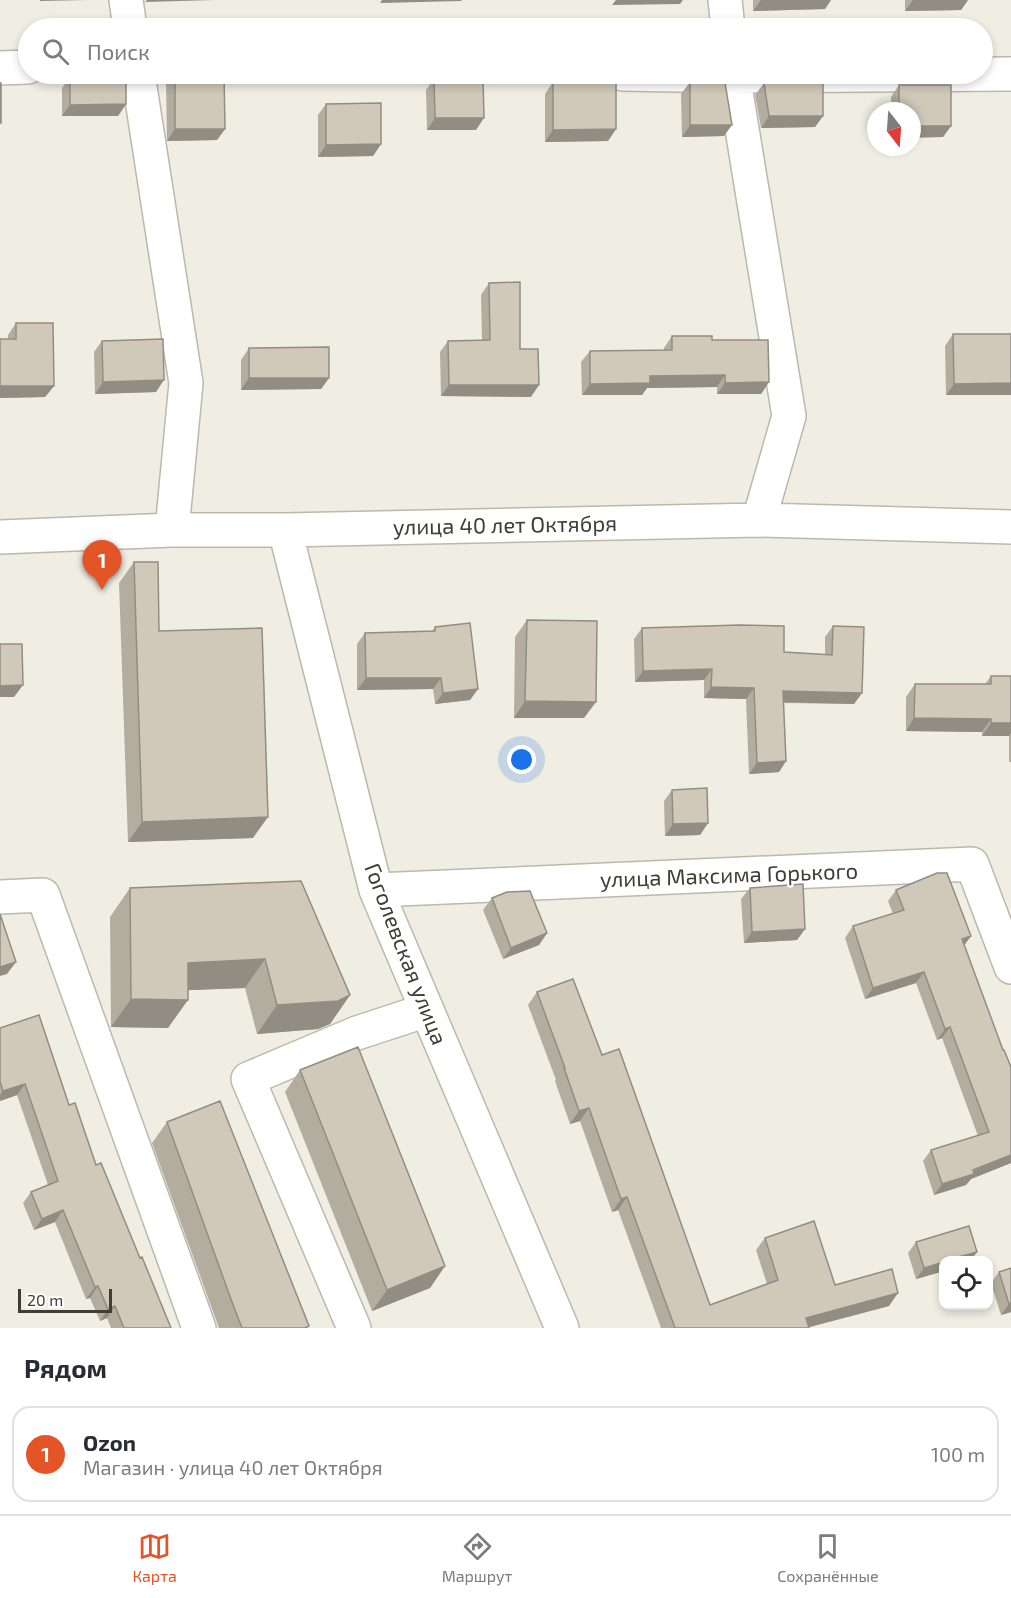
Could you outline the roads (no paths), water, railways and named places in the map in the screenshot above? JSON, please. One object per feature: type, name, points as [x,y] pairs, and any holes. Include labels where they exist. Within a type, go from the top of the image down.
[{"type":"street","points":[[126,0],[129,18]]},
{"type":"street","points":[[725,0],[727,18]]},
{"type":"street","points":[[0,68],[18,67]]},
{"type":"street","points":[[993,74],[1011,74]]},
{"type":"street","points":[[140,84],[186,382],[172,530]]},
{"type":"street","points":[[735,84],[789,416],[759,520]]},
{"type":"street","name":"улица 40 лет Октября","points":[[0,537],[172,530],[285,530],[759,520],[1011,527]]},
{"type":"street","name":"Гоголевская улица","points":[[285,530],[376,890],[562,1328]]},
{"type":"street","name":"улица Максима Горького","points":[[376,890],[972,864],[1011,967]]},
{"type":"street","points":[[0,897],[43,895],[199,1328]]},
{"type":"street","points":[[354,1328],[248,1079],[357,1033],[427,1010]]},
{"type":"place","name":"Ozon","points":[[102,590]]}]
